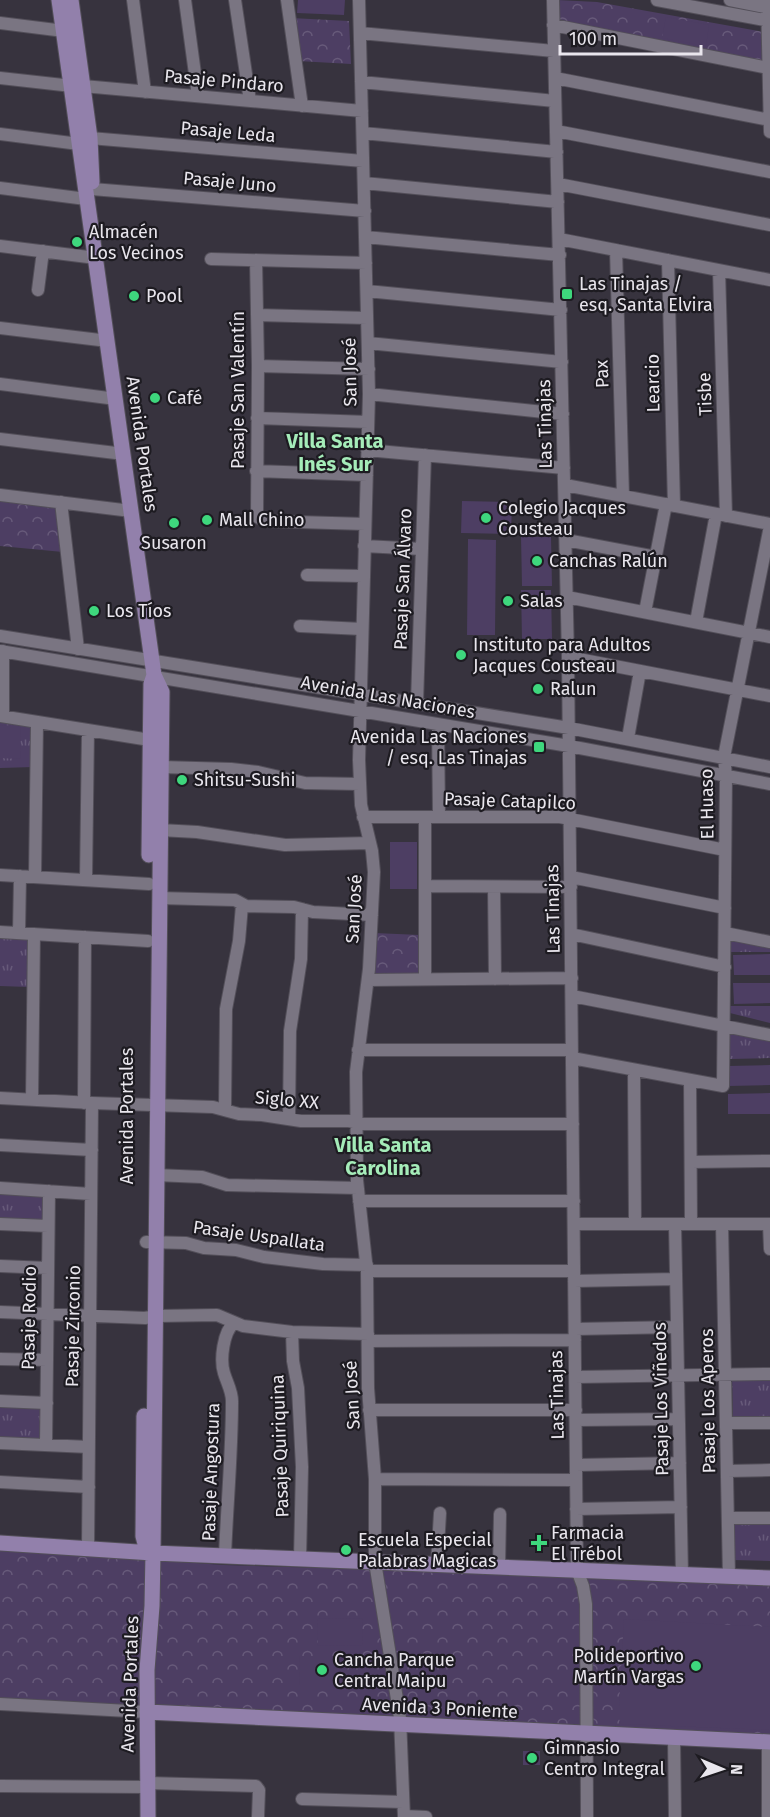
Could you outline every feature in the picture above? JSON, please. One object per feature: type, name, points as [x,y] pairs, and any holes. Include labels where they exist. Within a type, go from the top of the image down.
[{"type":"main road","name":"Avenida Portales","points":[[59,0],[77,86]]},
{"type":"main road","name":"Avenida Portales","points":[[71,0],[77,86],[96,258],[153,668],[162,692],[159,898],[152,1106],[151,1317],[142,1536],[146,1547],[153,1553],[152,1606],[147,1663],[148,1817]]},
{"type":"main road","name":"Avenida Portales","points":[[151,1242],[156,1175],[148,941],[153,668]]},
{"type":"main road","points":[[0,1544],[153,1553],[770,1578]]},
{"type":"main road","name":"Avenida 3 Poniente","points":[[147,1712],[769,1742]]},
{"type":"street","points":[[133,0],[145,92]]},
{"type":"street","points":[[185,0],[198,96]]},
{"type":"street","points":[[235,0],[250,101]]},
{"type":"street","points":[[286,0],[302,106]]},
{"type":"street","name":"San José","points":[[359,0],[369,369],[359,711],[360,784],[363,817],[374,865],[368,980],[358,1050],[358,1188],[367,1268],[369,1410],[375,1479],[375,1562],[400,1726],[404,1817]]},
{"type":"street","name":"Las Tinajas","points":[[553,0],[568,657],[577,1570],[586,1604],[587,1817]]},
{"type":"street","points":[[657,0],[769,21]]},
{"type":"street","points":[[730,0],[768,5],[770,132]]},
{"type":"street","points":[[0,23],[64,30]]},
{"type":"street","points":[[553,26],[768,68]]},
{"type":"street","points":[[360,33],[554,51]]},
{"type":"street","name":"Pasaje Pindaro","points":[[0,78],[362,111]]},
{"type":"street","points":[[555,78],[770,120]]},
{"type":"street","points":[[362,82],[555,101]]},
{"type":"street","points":[[556,131],[770,172]]},
{"type":"street","points":[[363,133],[557,152]]},
{"type":"street","name":"Pasaje Leda","points":[[0,134],[363,161]]},
{"type":"street","points":[[364,183],[558,202]]},
{"type":"street","points":[[558,184],[770,225]]},
{"type":"street","name":"Pasaje Juno","points":[[0,188],[365,211]]},
{"type":"street","points":[[365,237],[560,255]]},
{"type":"street","points":[[559,239],[770,280]]},
{"type":"street","points":[[0,246],[96,258]]},
{"type":"street","name":"Pax","points":[[616,250],[623,496]]},
{"type":"street","points":[[38,290],[43,251]]},
{"type":"street","points":[[211,259],[366,263]]},
{"type":"street","name":"Pasaje San Valentín","points":[[256,260],[258,366],[256,512],[258,519],[365,524]]},
{"type":"street","name":"Learcio","points":[[645,612],[656,557],[670,505],[668,260]]},
{"type":"street","name":"Tisbe","points":[[696,622],[721,515],[719,270]]},
{"type":"street","points":[[367,291],[561,310]]},
{"type":"street","points":[[256,315],[367,318]]},
{"type":"street","points":[[0,328],[108,341]]},
{"type":"street","points":[[368,343],[562,362]]},
{"type":"street","points":[[258,366],[369,369]]},
{"type":"street","points":[[0,384],[116,399]]},
{"type":"street","points":[[369,394],[563,414]]},
{"type":"street","points":[[257,418],[368,422]]},
{"type":"street","points":[[0,439],[124,454]]},
{"type":"street","points":[[367,450],[564,468]]},
{"type":"street","name":"Pasaje San Álvaro","points":[[417,703],[425,455]]},
{"type":"street","points":[[256,471],[366,475]]},
{"type":"street","points":[[565,485],[770,525]]},
{"type":"street","points":[[0,495],[131,511]]},
{"type":"street","points":[[61,502],[78,648]]},
{"type":"street","name":"El Huaso","points":[[690,1080],[723,1086],[726,775],[724,757],[770,525]]},
{"type":"street","points":[[566,540],[656,557]]},
{"type":"street","points":[[364,546],[422,549]]},
{"type":"street","points":[[307,575],[363,576]]},
{"type":"street","points":[[567,597],[770,637]]},
{"type":"street","points":[[300,627],[362,629]]},
{"type":"street","name":"Avenida Las Naciones","points":[[0,636],[78,648],[153,668],[359,711],[569,746],[770,784]]},
{"type":"street","points":[[2,651],[2,716],[150,740]]},
{"type":"street","name":"Avenida Las Naciones","points":[[2,651],[153,668],[417,703],[628,738],[770,767]]},
{"type":"street","points":[[568,657],[770,696]]},
{"type":"street","points":[[628,738],[640,671]]},
{"type":"street","points":[[35,877],[37,722]]},
{"type":"street","points":[[438,724],[439,817]]},
{"type":"street","points":[[86,880],[88,730]]},
{"type":"street","points":[[161,767],[231,769],[258,772],[305,783],[360,784]]},
{"type":"street","name":"Pasaje Catapilco","points":[[363,817],[570,818],[725,850]]},
{"type":"street","points":[[425,817],[425,979]]},
{"type":"street","points":[[160,830],[197,832],[285,845],[370,843]]},
{"type":"street","points":[[0,875],[149,884]]},
{"type":"street","points":[[19,933],[20,876]]},
{"type":"street","points":[[425,886],[494,887],[571,882],[725,908]]},
{"type":"street","points":[[494,887],[495,979]]},
{"type":"street","points":[[159,898],[235,900],[242,905],[294,907],[372,915]]},
{"type":"street","points":[[225,1110],[226,1009],[239,941],[242,905]]},
{"type":"street","points":[[289,1119],[290,1031],[301,959],[302,909]]},
{"type":"street","points":[[0,932],[148,941]]},
{"type":"street","points":[[725,933],[770,942]]},
{"type":"street","points":[[32,1100],[34,934]]},
{"type":"street","points":[[571,934],[725,967]]},
{"type":"street","name":"Pasaje Zirconio","points":[[85,937],[88,1103],[92,1150],[88,1549]]},
{"type":"street","points":[[368,980],[572,978]]},
{"type":"street","points":[[572,996],[770,1035]]},
{"type":"street","points":[[358,1050],[572,1054],[634,1070],[690,1080],[691,1224]]},
{"type":"street","points":[[634,1070],[635,1224]]},
{"type":"street","name":"Siglo XX","points":[[0,1098],[213,1107],[239,1114],[357,1123],[573,1124]]},
{"type":"street","points":[[0,1145],[92,1150]]},
{"type":"street","points":[[691,1161],[770,1161]]},
{"type":"street","points":[[156,1175],[202,1177],[227,1185],[358,1188]]},
{"type":"street","points":[[0,1188],[91,1194]]},
{"type":"street","name":"Pasaje Rodio","points":[[46,1445],[49,1191]]},
{"type":"street","points":[[359,1201],[574,1201]]},
{"type":"street","points":[[0,1224],[48,1226]]},
{"type":"street","points":[[574,1224],[770,1224],[770,1249]]},
{"type":"street","name":"Pasaje Los Viñedos","points":[[675,1224],[682,1575]]},
{"type":"street","name":"Pasaje Los Aperos","points":[[722,1224],[729,1577]]},
{"type":"street","name":"Pasaje Uspallata","points":[[151,1242],[186,1243],[204,1248],[236,1250],[254,1256],[367,1268],[676,1279]]},
{"type":"street","points":[[0,1266],[48,1268]]},
{"type":"street","points":[[0,1312],[151,1317],[217,1315],[243,1326],[368,1338],[575,1335],[677,1327]]},
{"type":"street","name":"Pasaje Angostura","points":[[225,1556],[227,1481],[232,1451],[232,1394],[223,1369],[225,1335],[234,1323]]},
{"type":"street","name":"Pasaje Quiriquina","points":[[292,1332],[292,1356],[298,1388],[302,1467],[300,1559]]},
{"type":"street","points":[[0,1359],[47,1360]]},
{"type":"street","points":[[575,1377],[770,1374]]},
{"type":"street","points":[[0,1401],[47,1403]]},
{"type":"street","points":[[369,1410],[679,1419]]},
{"type":"street","points":[[726,1424],[770,1423]]},
{"type":"street","points":[[0,1443],[89,1447]]},
{"type":"street","points":[[576,1465],[680,1463]]},
{"type":"street","points":[[727,1471],[770,1470]]},
{"type":"street","points":[[375,1479],[576,1480]]},
{"type":"street","points":[[0,1482],[89,1487]]},
{"type":"street","points":[[576,1509],[681,1507]]},
{"type":"street","points":[[437,1564],[440,1513]]},
{"type":"street","points":[[499,1567],[500,1514]]},
{"type":"street","points":[[728,1518],[770,1518]]},
{"type":"street","name":"Avenida 3 Poniente","points":[[0,1704],[147,1712]]},
{"type":"street","points":[[674,1738],[675,1817]]},
{"type":"street","points":[[768,1817],[769,1742]]},
{"type":"street","points":[[0,1786],[257,1787],[259,1790],[258,1817]]},
{"type":"street","points":[[302,1799],[403,1802]]},
{"type":"street","points":[[404,1817],[426,1817]]},
{"type":"green space","points":[[298,0],[345,0],[344,15],[297,13]]},
{"type":"green space","points":[[557,0],[597,2],[764,32],[764,61],[558,23]]},
{"type":"green space","points":[[666,17],[709,25],[706,46],[662,38]]},
{"type":"green space","points":[[291,18],[349,21],[351,64],[298,61]]},
{"type":"green space","points":[[0,497],[58,505],[63,552],[0,546]]},
{"type":"green space","name":"Colegio Jacques Cousteau","points":[[462,501],[512,502],[511,534],[461,533]]},
{"type":"green space","name":"Canchas Ralún","points":[[521,537],[551,537],[552,586],[522,586]]},
{"type":"green space","points":[[468,539],[496,540],[495,635],[467,635]]},
{"type":"green space","name":"Canchas Ralún","points":[[521,590],[551,590],[552,639],[522,639]]},
{"type":"green space","points":[[0,719],[33,724],[33,767],[0,768]]},
{"type":"green space","points":[[0,725],[21,726],[20,759],[0,758]]},
{"type":"green space","points":[[390,842],[417,842],[417,889],[390,889]]},
{"type":"green space","points":[[374,933],[420,935],[420,976],[373,976]]},
{"type":"green space","points":[[0,936],[30,936],[29,987],[0,986]]},
{"type":"green space","points":[[731,937],[770,945],[770,952],[730,952]]},
{"type":"green space","points":[[770,954],[770,975],[734,975],[733,955]]},
{"type":"green space","points":[[733,983],[770,983],[770,1003],[734,1004]]},
{"type":"green space","points":[[730,1006],[770,1006],[770,1023],[730,1013]]},
{"type":"green space","points":[[729,1030],[770,1039],[770,1058],[729,1059]]},
{"type":"green space","points":[[770,1065],[770,1085],[728,1086],[728,1066]]},
{"type":"green space","points":[[770,1093],[770,1114],[728,1114],[728,1094]]},
{"type":"green space","points":[[0,1193],[45,1194],[44,1222],[0,1221]]},
{"type":"green space","points":[[770,1376],[770,1416],[733,1416],[732,1377]]},
{"type":"green space","points":[[0,1407],[43,1408],[42,1440],[0,1439]]},
{"type":"green space","points":[[733,1522],[770,1522],[770,1561],[733,1560]]},
{"type":"green space","points":[[0,1549],[223,1565],[770,1581],[770,1737],[0,1700]]},
{"type":"green space","name":"Cancha Parque Central Maipu","points":[[362,1618],[363,1645],[318,1646],[317,1619]]},
{"type":"green space","name":"Polideportivo Martín Vargas","points":[[624,1619],[770,1627],[770,1730],[621,1724],[619,1706]]},
{"type":"green space","name":"Cancha Parque Central Maipu","points":[[300,1656],[345,1656],[344,1685],[299,1685]]},
{"type":"green space","name":"Gimnasio Centro Integral","points":[[523,1751],[540,1751],[540,1765],[523,1765]]},
{"type":"place","name":"Almacén Los Vecinos","points":[[77,242]]},
{"type":"place","name":"Las Tinajas / esq. Santa Elvira","points":[[567,294]]},
{"type":"place","name":"Pool","points":[[134,296]]},
{"type":"place","name":"Café","points":[[155,398]]},
{"type":"place","name":"Colegio Jacques Cousteau","points":[[486,518]]},
{"type":"place","name":"Mall Chino","points":[[207,520]]},
{"type":"place","name":"Susaron","points":[[174,523]]},
{"type":"place","name":"Canchas Ralún","points":[[537,561]]},
{"type":"place","name":"Salas","points":[[508,601]]},
{"type":"place","name":"Los Tíos","points":[[94,611]]},
{"type":"place","name":"Instituto para Adultos Jacques Cousteau","points":[[461,655]]},
{"type":"place","name":"Ralun","points":[[538,689]]},
{"type":"place","name":"Avenida Las Naciones / esq. Las Tinajas","points":[[539,747]]},
{"type":"place","name":"Shitsu-Sushi","points":[[182,780]]},
{"type":"place","name":"Farmacia El Trébol","points":[[539,1543]]},
{"type":"place","name":"Escuela Especial Palabras Magicas","points":[[346,1550]]},
{"type":"place","name":"Polideportivo Martín Vargas","points":[[696,1666]]},
{"type":"place","name":"Cancha Parque Central Maipu","points":[[322,1670]]},
{"type":"place","name":"Gimnasio Centro Integral","points":[[532,1758]]},
{"type":"district","name":"Villa Santa Inés Sur","points":[[335,452]]},
{"type":"district","name":"Villa Santa Carolina","points":[[383,1156]]}]
